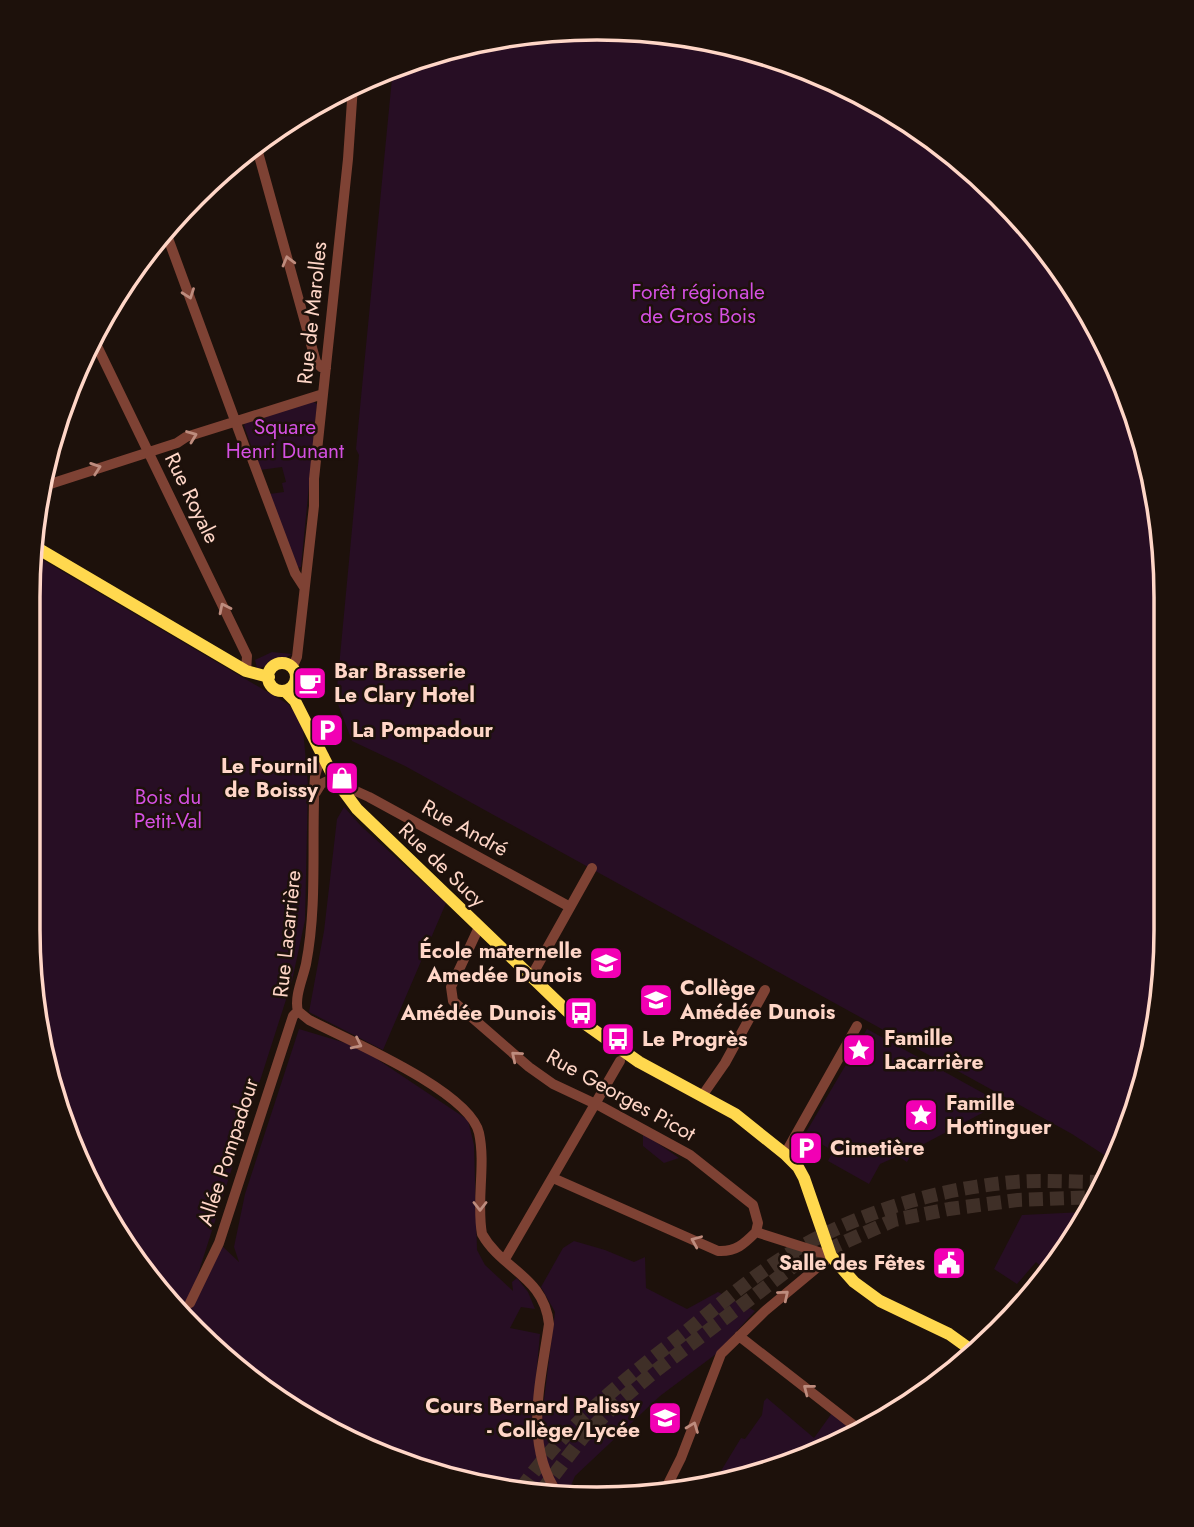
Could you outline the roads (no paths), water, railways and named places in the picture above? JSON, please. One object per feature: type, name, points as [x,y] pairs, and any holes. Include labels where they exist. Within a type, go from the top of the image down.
[{"type":"main road","points":[[42,551],[246,671],[268,677],[274,688],[290,692],[296,679],[292,667],[284,664],[275,665],[268,677]]},
{"type":"main road","name":"Rue de Sucy","points":[[290,692],[337,783],[376,828],[531,978],[567,1011],[597,1032],[629,1051],[649,1067],[735,1114],[785,1154],[798,1167],[804,1178],[831,1256],[854,1282],[875,1298],[949,1334],[967,1347]]},
{"type":"street","name":"Rue de Marolles","points":[[292,667],[297,657],[314,506],[314,479],[352,97]]},
{"type":"street","points":[[259,155],[316,362],[326,368]]},
{"type":"street","points":[[169,241],[295,573],[304,587]]},
{"type":"street","name":"Rue Royale","points":[[99,350],[247,656],[246,671]]},
{"type":"street","points":[[52,483],[323,394]]},
{"type":"street","name":"Rue Lacarrière","points":[[324,756],[315,776],[312,923],[297,1002],[298,1011],[313,1023],[399,1064],[466,1109],[474,1119],[480,1141],[482,1234],[487,1243],[536,1288],[548,1314],[536,1426],[538,1451],[553,1485]]},
{"type":"street","points":[[316,792],[321,784],[337,783]]},
{"type":"street","name":"Rue André","points":[[337,783],[369,797],[570,907]]},
{"type":"street","points":[[531,978],[592,868]]},
{"type":"street","name":"Rue Georges Picot","points":[[479,927],[451,987],[453,1001],[529,1067],[553,1084],[595,1103],[690,1155],[743,1195],[753,1205],[756,1213],[756,1232]]},
{"type":"street","points":[[702,1096],[725,1063],[765,990]]},
{"type":"street","name":"Allée Pompadour","points":[[190,1303],[219,1243],[293,1016],[298,1011]]},
{"type":"street","points":[[785,1154],[857,1027]]},
{"type":"street","points":[[505,1259],[620,1061]]},
{"type":"street","points":[[553,1178],[718,1251],[737,1248],[756,1232],[831,1256]]},
{"type":"street","points":[[669,1482],[721,1354],[765,1311],[831,1256]]},
{"type":"street","points":[[739,1336],[852,1424]]},
{"type":"tunnel","points":[[526,1482],[555,1446],[614,1390],[750,1280],[821,1236],[870,1214],[949,1192],[1016,1182],[1093,1182]]},
{"type":"tunnel","points":[[547,1484],[583,1437],[616,1404],[796,1264],[894,1220],[949,1209],[1018,1200],[1085,1197]]},
{"type":"place","name":"Bar Brasserie Le Clary Hotel","points":[[310,683]]},
{"type":"place","name":"La Pompadour","points":[[327,730]]},
{"type":"place","name":"Le Fournil de Boissy","points":[[342,778]]},
{"type":"place","name":"École maternelle Amedée Dunois","points":[[606,963]]},
{"type":"place","name":"Collège Amédée Dunois","points":[[656,1000]]},
{"type":"place","name":"Amédée Dunois","points":[[581,1013]]},
{"type":"place","name":"Le Progrès","points":[[618,1039]]},
{"type":"place","name":"Famille Lacarrière","points":[[859,1050]]},
{"type":"place","name":"Famille Hottinguer","points":[[921,1115]]},
{"type":"place","name":"Cimetière","points":[[806,1148]]},
{"type":"place","name":"Salle des Fêtes","points":[[949,1263]]},
{"type":"place","name":"Cours Bernard Palissy - Collège/Lycée","points":[[665,1418]]},
{"type":"park label","name":"Forêt régionale de Gros Bois","points":[[698,304]]},
{"type":"park label","name":"Square Henri Dunant","points":[[285,439]]},
{"type":"park label","name":"Bois du Petit-Val","points":[[168,809]]}]
